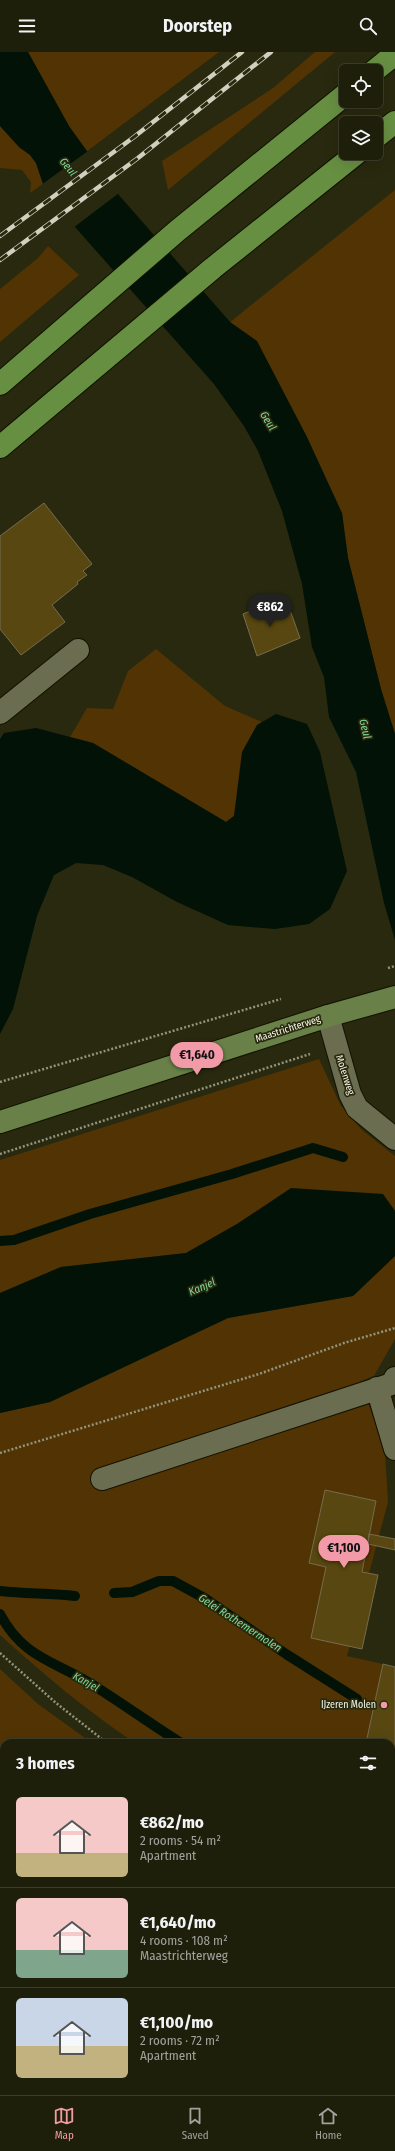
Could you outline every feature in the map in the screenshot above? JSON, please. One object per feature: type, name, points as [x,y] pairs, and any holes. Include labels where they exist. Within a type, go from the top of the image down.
[{"type":"highway","points":[[383,64],[395,54]]},
{"type":"highway","points":[[0,384],[177,231],[339,100]]},
{"type":"highway","points":[[383,131],[395,122]]},
{"type":"highway","points":[[0,447],[213,268],[347,160]]},
{"type":"main road","name":"Maastrichterweg","points":[[0,1122],[328,1016],[390,999]]},
{"type":"street","points":[[0,713],[78,650]]},
{"type":"street","name":"Molenweg","points":[[328,1016],[350,1094],[357,1108],[395,1139]]},
{"type":"street","points":[[102,1478],[386,1383],[395,1450]]},
{"type":"path","points":[[0,1082],[289,997]]},
{"type":"path","points":[[0,1154],[335,1045]]},
{"type":"path","points":[[0,1453],[259,1374],[344,1343],[395,1328]]},
{"type":"path","points":[[0,1653],[56,1703],[102,1739]]},
{"type":"shaded area","points":[[28,52],[219,52],[86,152],[69,126]]},
{"type":"shaded area","points":[[315,52],[335,52],[168,190],[162,161],[273,88]]},
{"type":"shaded area","points":[[0,126],[19,147],[30,155],[36,163],[43,184],[30,193],[31,182],[22,170],[0,168]]},
{"type":"shaded area","points":[[395,190],[395,734],[381,689],[348,558],[342,513],[230,322]]},
{"type":"shaded area","points":[[48,246],[79,275],[0,342],[0,289],[38,258]]},
{"type":"shaded area","points":[[156,649],[225,706],[262,722],[257,725],[238,791],[234,816],[226,822],[93,743],[70,737],[87,708],[113,709],[128,671]]},
{"type":"shaded area","points":[[319,1059],[341,1106],[362,1130],[395,1156],[395,1211],[382,1194],[237,1224],[186,1253],[61,1267],[0,1293],[0,1160]]},
{"type":"shaded area","points":[[395,1256],[395,1339],[374,1376],[361,1381],[385,1453],[388,1502],[347,1656],[383,1664],[367,1739],[129,1739],[66,1692],[0,1635],[0,1413],[50,1402],[228,1318],[353,1296]]},
{"type":"shaded area","points":[[0,1669],[38,1704],[86,1739],[0,1739]]},
{"type":"water","name":"Geul","points":[[0,52],[28,52],[69,126],[118,194],[230,322],[257,341],[307,437],[342,513],[348,558],[381,689],[395,734],[395,940],[384,903],[356,772],[329,717],[324,677],[312,647],[302,584],[282,511],[258,451],[244,426],[214,384],[75,227],[43,184],[36,163],[30,155],[19,147],[0,126]]},
{"type":"water","points":[[276,714],[307,724],[320,752],[347,871],[330,909],[309,924],[275,929],[228,925],[177,902],[132,877],[103,865],[76,863],[54,875],[37,916],[13,1009],[0,1034],[0,739],[4,733],[36,728],[93,743],[226,822],[234,816],[242,752],[257,725]]},
{"type":"water","points":[[291,1188],[383,1194],[395,1211],[395,1256],[353,1296],[228,1318],[50,1402],[0,1413],[0,1293],[61,1267],[186,1253],[237,1224]]},
{"type":"pier","points":[[88,151],[119,193],[73,228],[41,185]]},
{"type":"building","points":[[44,503],[92,564],[83,571],[87,575],[52,605],[65,622],[21,655],[0,629],[0,536]]},
{"type":"building","points":[[272,602],[276,614],[290,610],[300,638],[257,656],[243,614]]},
{"type":"building","points":[[325,1490],[376,1501],[362,1572],[378,1575],[362,1649],[311,1638],[326,1567],[309,1563]]},
{"type":"building","points":[[369,1534],[395,1539],[395,1550],[368,1544]]},
{"type":"building","name":"IJzeren Molen","points":[[383,1664],[395,1667],[395,1739],[367,1739]]},
{"type":"waterway","name":"Kanjel","points":[[0,1241],[14,1240],[90,1214],[232,1174],[313,1148],[343,1157]]},
{"type":"waterway","name":"Gelei Rothemermolen","points":[[114,1593],[132,1592],[159,1581],[173,1581],[206,1599],[286,1654],[357,1699]]},
{"type":"waterway","name":"Gelei Rothemermolen","points":[[0,1591],[75,1596]]},
{"type":"waterway","name":"Kanjel","points":[[0,1614],[9,1629],[19,1640],[41,1657],[93,1685],[175,1739]]},
{"type":"railway","points":[[0,236],[134,137],[242,52]]},
{"type":"railway","points":[[0,260],[138,158],[271,52]]},
{"type":"place","name":"IJzeren Molen","points":[[384,1705]]}]
